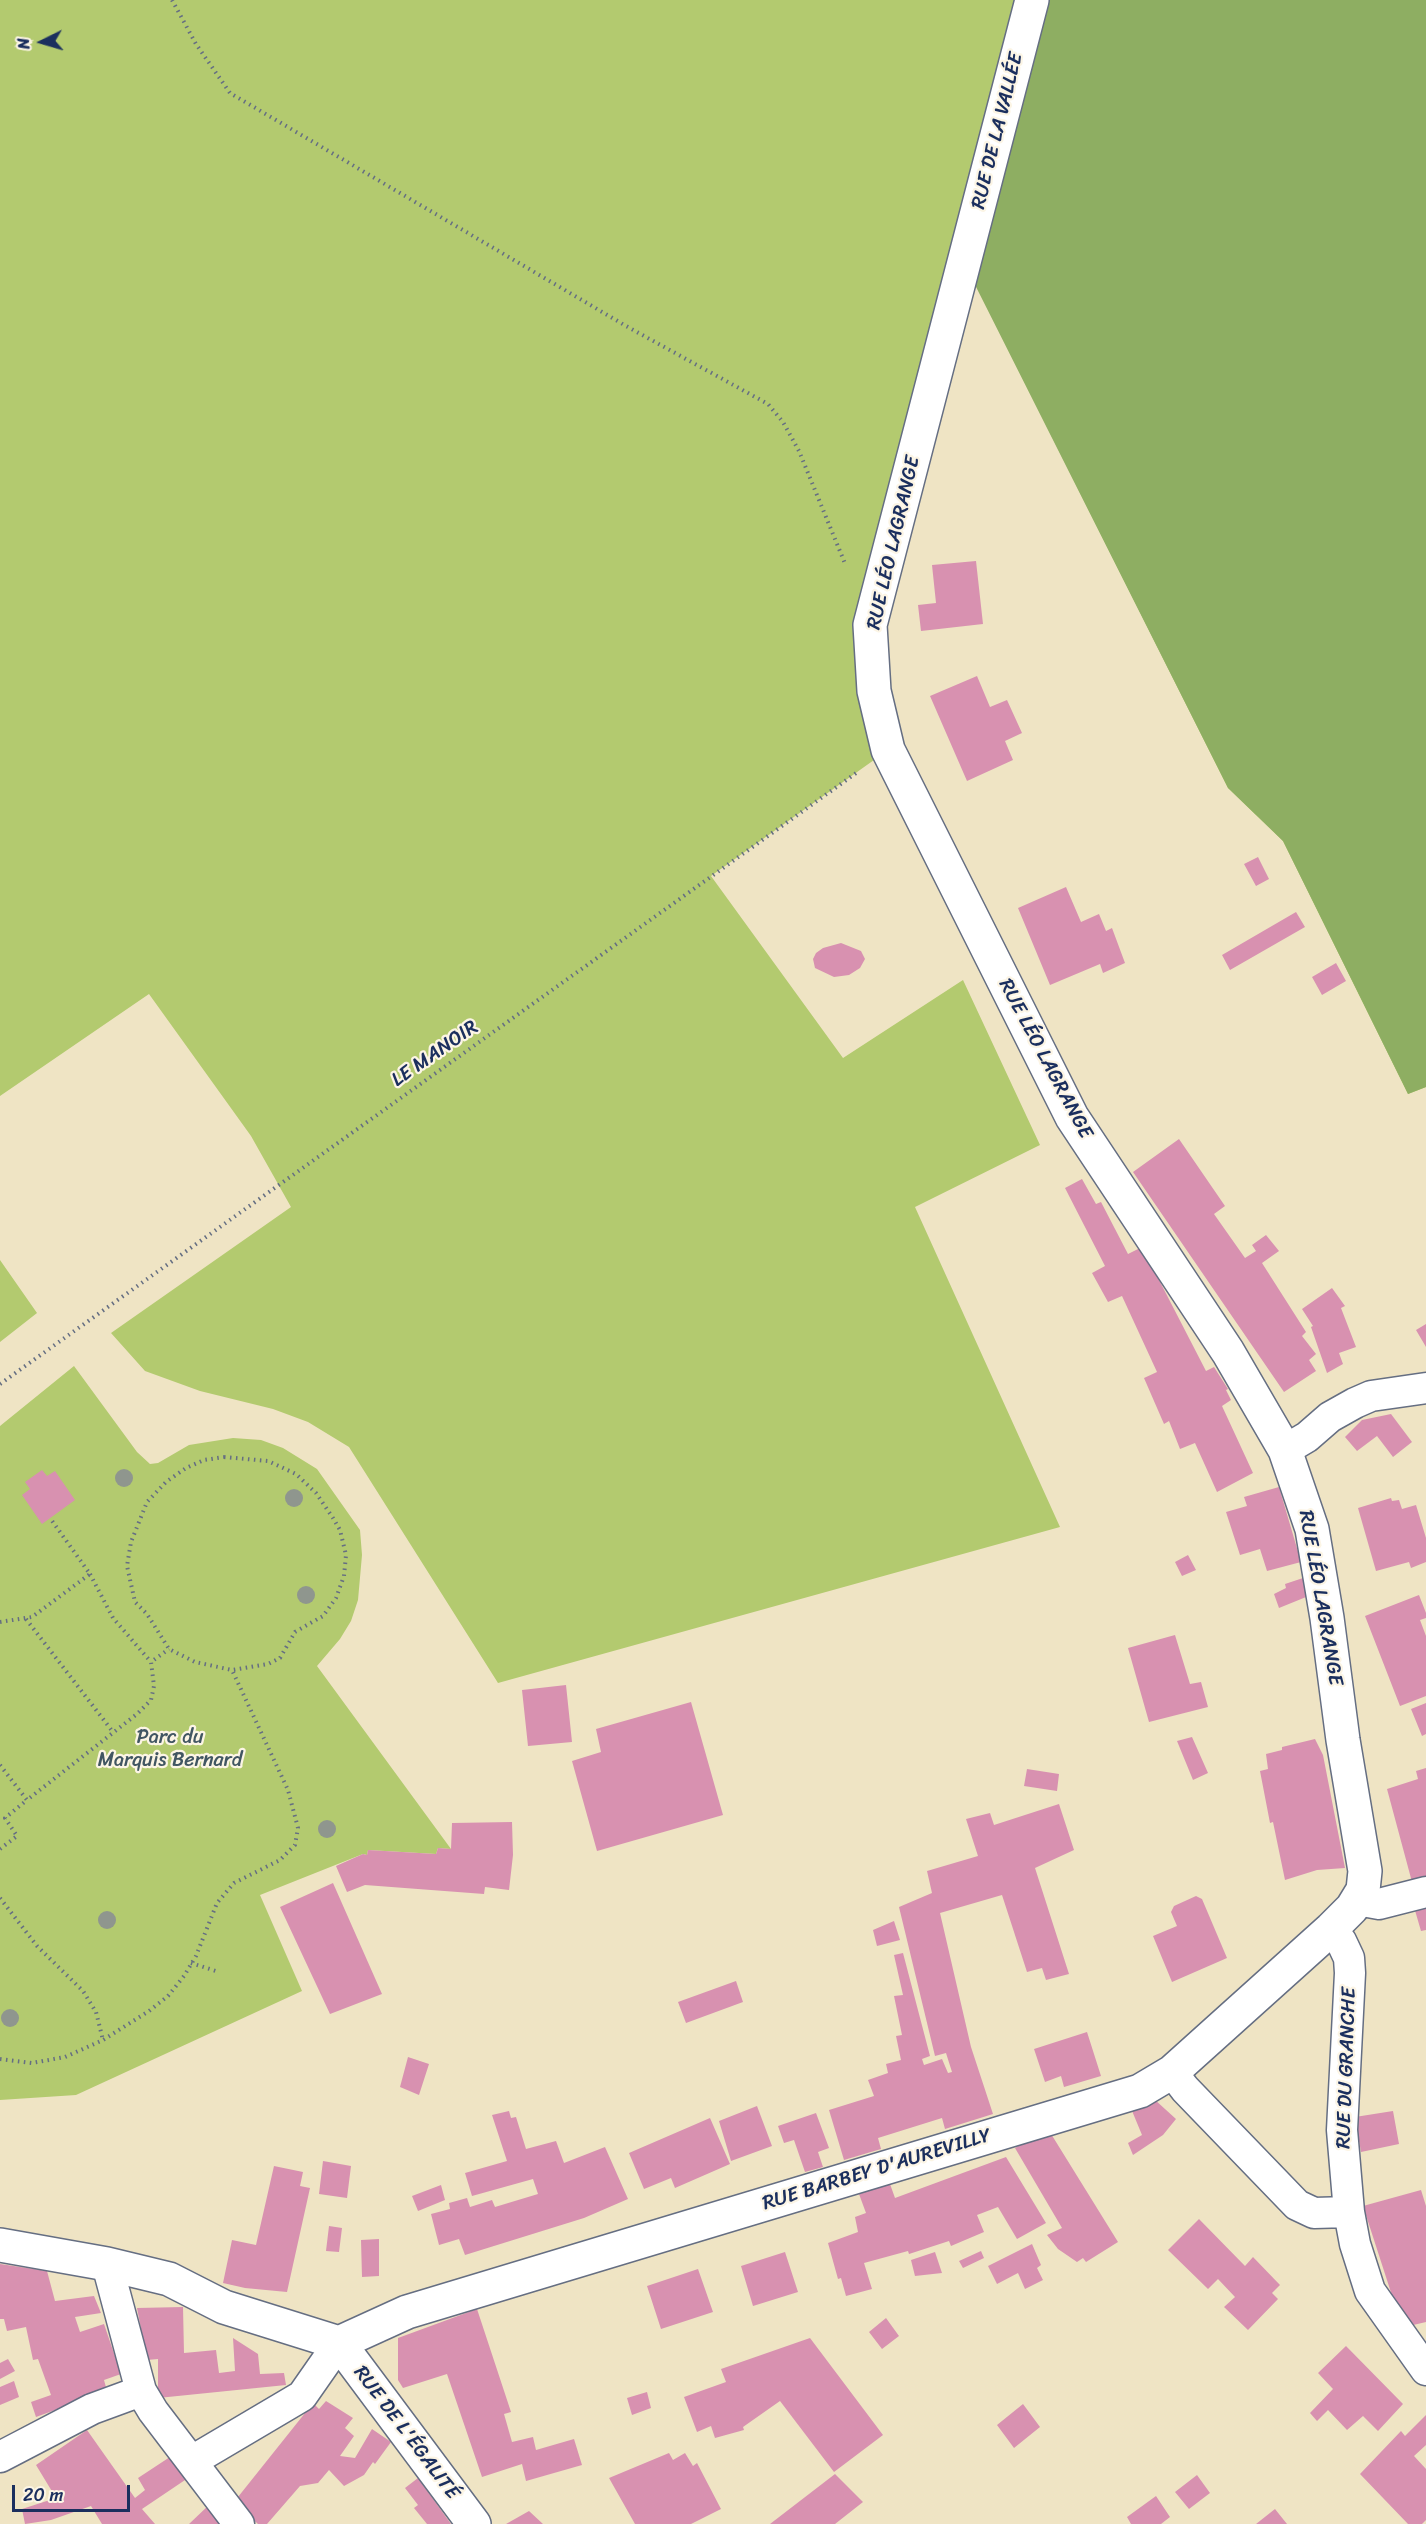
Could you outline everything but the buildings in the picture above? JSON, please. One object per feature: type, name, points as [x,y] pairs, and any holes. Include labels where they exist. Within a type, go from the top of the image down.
[{"type":"street","name":"RUE DE LA VALLÉE","points":[[964,262],[1032,0]]},
{"type":"street","name":"RUE LÉO LAGRANGE","points":[[964,262],[870,625],[874,691],[888,750],[1072,1117],[1228,1352],[1286,1450],[1312,1529],[1327,1618],[1343,1740],[1365,1871],[1363,1890],[1357,1900]]},
{"type":"street","points":[[1286,1450],[1307,1437],[1330,1417],[1355,1403],[1371,1396],[1426,1388]]},
{"type":"street","points":[[1357,1900],[1379,1904],[1426,1892]]},
{"type":"street","name":"RUE BARBEY D'AUREVILLY","points":[[339,2343],[407,2312],[1140,2091],[1172,2072],[1331,1929],[1357,1900]]},
{"type":"street","name":"RUE DU GRANCHE","points":[[1331,1929],[1341,1941],[1348,1958],[1350,1973],[1342,2130],[1349,2212],[1364,2279],[1426,2370]]},
{"type":"street","points":[[1172,2072],[1185,2089],[1297,2205],[1314,2213],[1349,2212]]},
{"type":"street","points":[[0,2245],[107,2264],[169,2279],[224,2307],[339,2343],[302,2396],[192,2461]]},
{"type":"street","points":[[107,2264],[141,2391],[153,2411],[239,2524]]},
{"type":"street","name":"RUE DE L'ÉGALITÉ","points":[[339,2343],[474,2524]]},
{"type":"street","points":[[0,2457],[92,2409],[141,2391]]},
{"type":"path","points":[[172,0],[196,44],[230,93],[626,326],[768,404],[783,422],[799,451],[848,571]]},
{"type":"path","name":"LE MANOIR","points":[[0,1384],[888,750]]},
{"type":"path","points":[[246,1458],[277,1464],[296,1474],[316,1493],[340,1530],[346,1564],[336,1598],[330,1607],[323,1616],[295,1632],[280,1658],[268,1664],[232,1670],[195,1662],[169,1649],[147,1614],[135,1602],[130,1586],[128,1566],[131,1542],[147,1502],[166,1482],[186,1468],[204,1460],[246,1458]]},
{"type":"path","points":[[0,1849],[17,1836],[6,1818],[151,1700],[154,1686],[151,1662],[113,1618],[90,1574],[50,1518]]},
{"type":"path","points":[[0,1622],[32,1617],[90,1574]]},
{"type":"path","points":[[25,1618],[113,1732]]},
{"type":"path","points":[[151,1662],[169,1649]]},
{"type":"path","points":[[0,2059],[32,2063],[65,2057],[103,2040],[168,1996],[192,1963],[217,1903],[234,1883],[290,1853],[298,1828],[288,1790],[232,1670]]},
{"type":"path","points":[[0,1765],[27,1800]]},
{"type":"path","points":[[0,1898],[37,1946],[87,1996],[96,2012],[103,2040]]},
{"type":"path","points":[[192,1963],[219,1972]]},
{"type":"green space","points":[[0,0],[1426,0],[1426,1087],[1408,1094],[1283,841],[1228,788],[965,263],[870,625],[888,750],[711,876],[843,1058],[963,980],[1040,1145],[915,1207],[1060,1527],[498,1683],[349,1447],[308,1422],[273,1409],[200,1391],[145,1371],[111,1333],[291,1207],[251,1136],[149,994],[0,1096]]},
{"type":"green space","points":[[1032,0],[1426,0],[1426,1087],[1408,1094],[1283,841],[1228,788],[964,263]]},
{"type":"green space","points":[[0,1260],[37,1313],[0,1342]]},
{"type":"green space","name":"Parc du Marquis Bernard","points":[[74,1366],[137,1452],[150,1464],[158,1463],[189,1445],[233,1438],[261,1440],[283,1448],[317,1469],[360,1530],[362,1555],[358,1600],[351,1621],[340,1639],[317,1666],[451,1849],[438,1848],[436,1854],[368,1850],[367,1855],[363,1854],[260,1895],[302,1991],[76,2095],[0,2100],[0,1426]]}]
